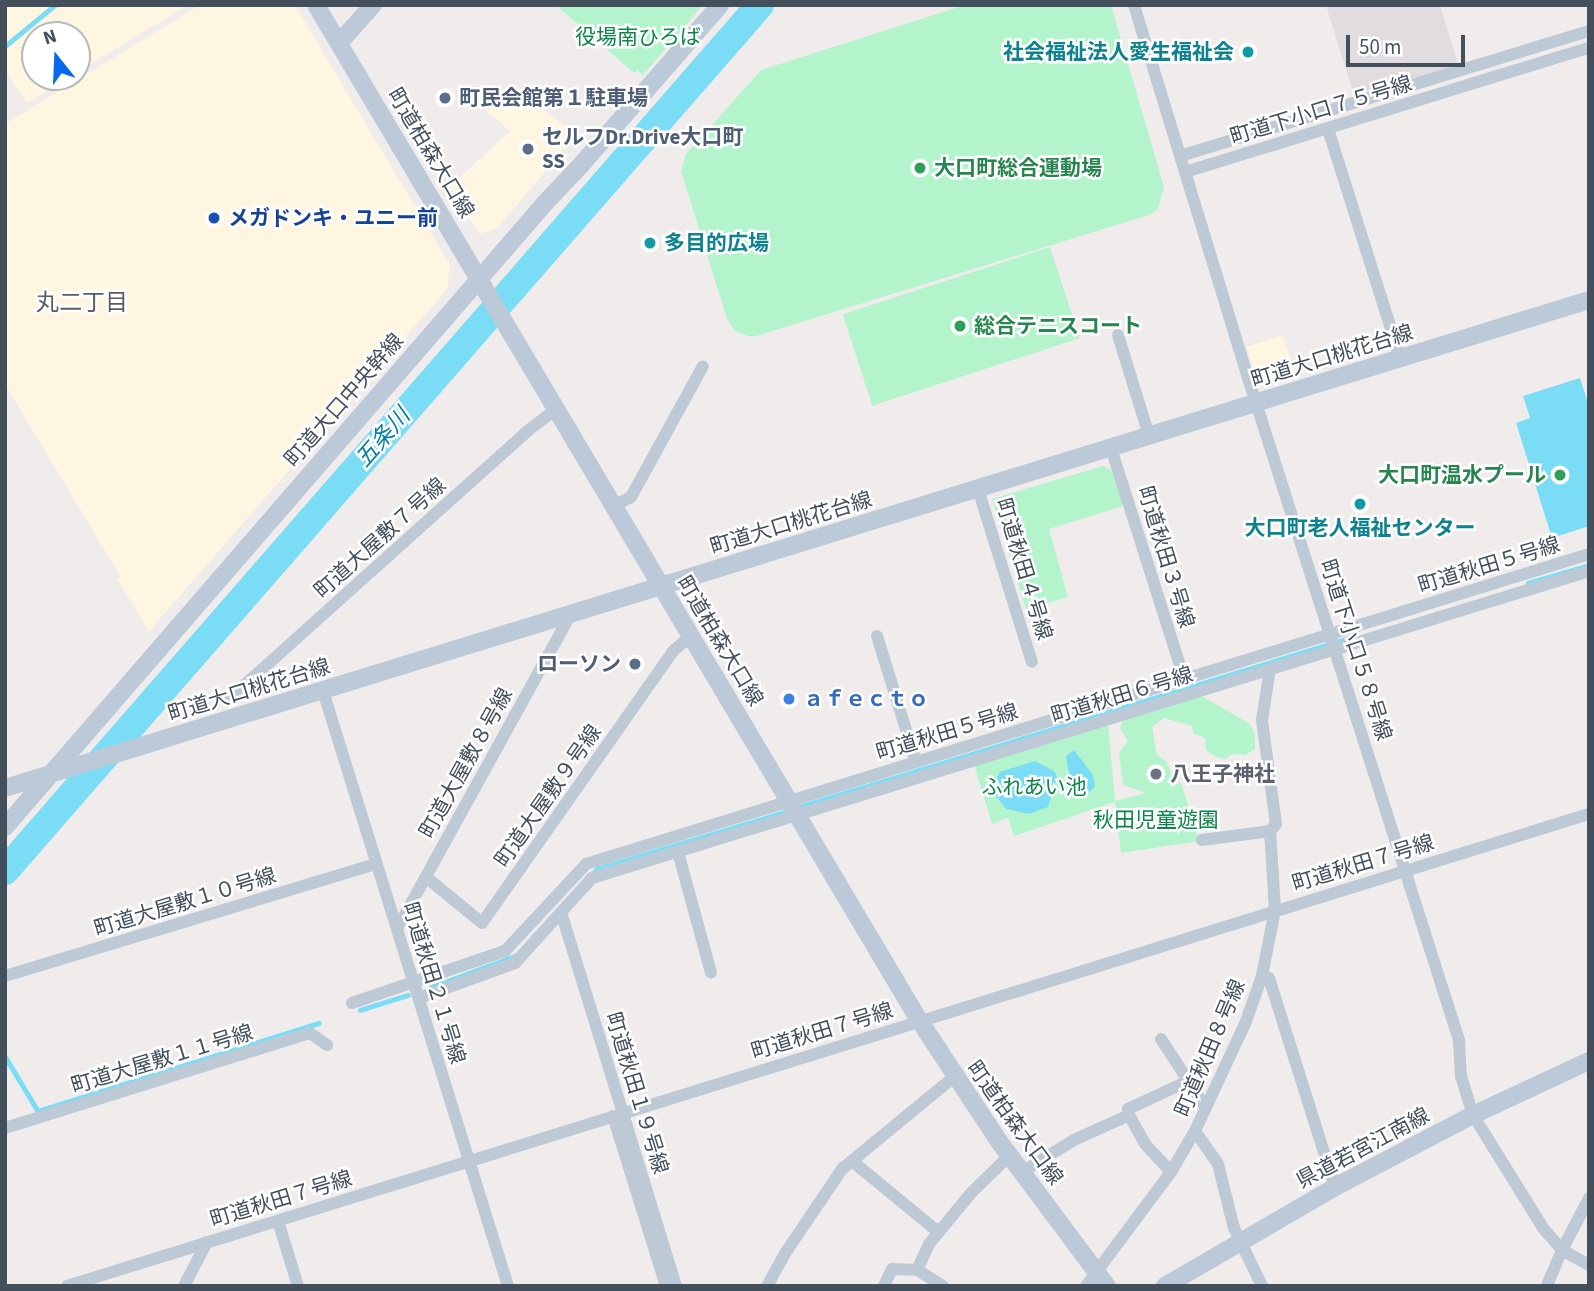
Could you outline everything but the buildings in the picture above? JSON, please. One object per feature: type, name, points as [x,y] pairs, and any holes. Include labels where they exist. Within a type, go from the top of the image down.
[{"type":"street","name":"町道柏森大口線","points":[[316,5],[919,1020],[954,1077],[1096,1281]]},
{"type":"street","points":[[339,43],[373,5]]},
{"type":"street","name":"町道大口中央幹線","points":[[5,827],[720,5]]},
{"type":"street","name":"町道下小口５８号線","points":[[1134,5],[1459,1040],[1461,1076],[1473,1115],[1543,1228],[1562,1250]]},
{"type":"street","points":[[1180,156],[1589,31]]},
{"type":"street","name":"町道下小口７５号線","points":[[1185,173],[1589,48]]},
{"type":"street","points":[[1328,129],[1400,358]]},
{"type":"street","name":"町道大口桃花台線","points":[[5,788],[1589,300]]},
{"type":"street","points":[[1118,335],[1149,436]]},
{"type":"street","points":[[614,506],[631,497],[703,366]]},
{"type":"street","name":"町道大屋敷７号線","points":[[230,698],[526,432],[557,410]]},
{"type":"street","name":"町道秋田３号線","points":[[1111,448],[1184,678]]},
{"type":"street","name":"町道秋田４号線","points":[[978,489],[1032,662]]},
{"type":"street","name":"町道秋田５号線","points":[[352,1003],[505,951],[586,864],[793,808],[916,762],[1589,554]]},
{"type":"street","name":"町道秋田６号線","points":[[419,998],[515,963],[592,878],[678,852],[793,808],[1270,669],[1589,571]]},
{"type":"street","name":"町道大屋敷８号線","points":[[397,929],[569,615]]},
{"type":"street","name":"町道大屋敷９号線","points":[[426,877],[482,923],[673,651],[691,636]]},
{"type":"street","points":[[877,636],[916,762]]},
{"type":"street","name":"町道秋田８号線","points":[[1096,1281],[1171,1172],[1195,1131],[1245,1024],[1262,976],[1275,910],[1270,831],[1276,824],[1262,720],[1270,669]]},
{"type":"street","name":"町道秋田２１号線","points":[[323,691],[506,1279]]},
{"type":"street","name":"町道秋田７号線","points":[[66,1286],[1589,814]]},
{"type":"street","points":[[1202,840],[1270,831]]},
{"type":"street","points":[[678,852],[711,972]]},
{"type":"street","name":"町道大屋敷１０号線","points":[[5,976],[376,864]]},
{"type":"street","name":"町道秋田１９号線","points":[[561,912],[618,1115],[676,1286]]},
{"type":"street","points":[[1262,976],[1269,978],[1335,1187]]},
{"type":"street","name":"町道大屋敷１１号線","points":[[5,1128],[310,1033],[327,1045]]},
{"type":"street","points":[[1161,1039],[1206,1108]]},
{"type":"street","name":"県道若宮江南線","points":[[1165,1286],[1335,1187],[1473,1115],[1589,1061]]},
{"type":"street","points":[[767,1286],[834,1179],[954,1077]]},
{"type":"street","points":[[1171,1172],[1145,1144],[1128,1109],[1188,1081]]},
{"type":"street","points":[[618,1115],[666,1286]]},
{"type":"street","points":[[1022,1172],[1074,1140],[1129,1115]]},
{"type":"street","points":[[1195,1131],[1218,1164],[1241,1240],[1262,1286]]},
{"type":"street","points":[[917,1270],[938,1232],[1010,1155]]},
{"type":"street","points":[[852,1161],[938,1232]]},
{"type":"street","points":[[1547,1286],[1589,1198]]},
{"type":"street","points":[[278,1220],[298,1286]]},
{"type":"street","points":[[184,1286],[207,1242]]},
{"type":"street","points":[[1562,1250],[1589,1265]]},
{"type":"street","points":[[884,1286],[892,1269],[917,1270],[943,1286]]},
{"type":"street","points":[[495,1286],[506,1279]]},
{"type":"shaded area","points":[[5,5],[188,5],[91,64],[91,21],[21,21],[21,91],[47,91],[27,103],[5,71]]},
{"type":"shaded area","points":[[200,5],[295,5],[450,265],[447,289],[149,631],[118,580],[121,577],[5,384],[5,124],[59,91],[91,91],[91,72]]},
{"type":"shaded area","points":[[1326,5],[1440,5],[1459,67],[1355,99]]},
{"type":"shaded area","name":"セルフDr.Drive大口町 SS","points":[[512,83],[576,136],[497,228],[479,234],[450,187],[510,131],[484,109]]},
{"type":"shaded area","points":[[1283,335],[1295,372],[1263,382],[1257,380],[1247,347]]},
{"type":"green space","name":"役場南ひろば","points":[[556,5],[703,5],[643,75],[637,70],[634,73]]},
{"type":"green space","name":"大口町総合運動場","points":[[965,5],[1111,5],[1164,187],[1158,209],[1149,215],[756,336],[735,331],[727,319],[681,171],[686,154],[761,70]]},
{"type":"green space","name":"総合テニスコート","points":[[1050,247],[1080,338],[872,406],[843,314]]},
{"type":"green space","points":[[1103,466],[1112,471],[1124,506],[1049,529],[1068,597],[1026,609],[992,499]]},
{"type":"green space","points":[[1194,692],[1249,723],[1255,734],[1255,749],[1245,755],[1232,754],[1225,759],[1206,750],[1205,738],[1193,733],[1192,726],[1164,718],[1152,727],[1157,755],[1166,761],[1172,775],[1170,786],[1181,783],[1199,841],[1121,853],[1115,802],[1014,836],[1008,818],[992,824],[974,764],[1108,723],[1115,801],[1146,793],[1123,785],[1119,753],[1128,741],[1120,728],[1125,715],[1135,705],[1150,699],[1171,693]]},
{"type":"water","name":"大口町温水プール","points":[[1580,378],[1589,406],[1589,526],[1552,538],[1516,423],[1530,418],[1523,396]]},
{"type":"water","points":[[1074,750],[1093,775],[1095,786],[1086,796],[1078,795],[1069,773],[1066,756]]},
{"type":"water","points":[[1035,761],[1054,771],[1057,777],[1048,807],[1029,814],[1006,809],[996,796],[996,779],[1000,772]]},
{"type":"waterway","points":[[5,46],[55,5]]},
{"type":"waterway","name":"五条川","points":[[5,871],[760,5]]},
{"type":"waterway","points":[[1528,583],[1589,565]]},
{"type":"waterway","points":[[799,807],[1349,638]]},
{"type":"waterway","points":[[593,873],[597,869],[791,810]]},
{"type":"waterway","points":[[431,987],[515,956]]},
{"type":"waterway","points":[[360,1010],[408,995]]},
{"type":"waterway","points":[[5,1056],[38,1111],[319,1023]]},
{"type":"place","name":"社会福祉法人愛生福祉会","points":[[1248,52]]},
{"type":"place","name":"町民会館第１駐車場","points":[[445,98]]},
{"type":"place","name":"セルフDr.Drive大口町 SS","points":[[528,149]]},
{"type":"place","name":"大口町総合運動場","points":[[920,168]]},
{"type":"place","name":"メガドンキ・ユニー前","points":[[214,218]]},
{"type":"place","name":"多目的広場","points":[[650,243]]},
{"type":"place","name":"総合テニスコート","points":[[960,326]]},
{"type":"place","name":"大口町温水プール","points":[[1560,475]]},
{"type":"place","name":"大口町老人福祉センター","points":[[1360,504]]},
{"type":"place","name":"ローソン","points":[[635,664]]},
{"type":"place","name":"ａｆｅｃｔｏ","points":[[789,699]]},
{"type":"place","name":"八王子神社","points":[[1156,774]]},
{"type":"district","name":"丸二丁目","points":[[82,303]]},
{"type":"park label","name":"ふれあい池","points":[[1034,787]]},
{"type":"park label","name":"秋田児童遊園","points":[[1156,820]]}]
